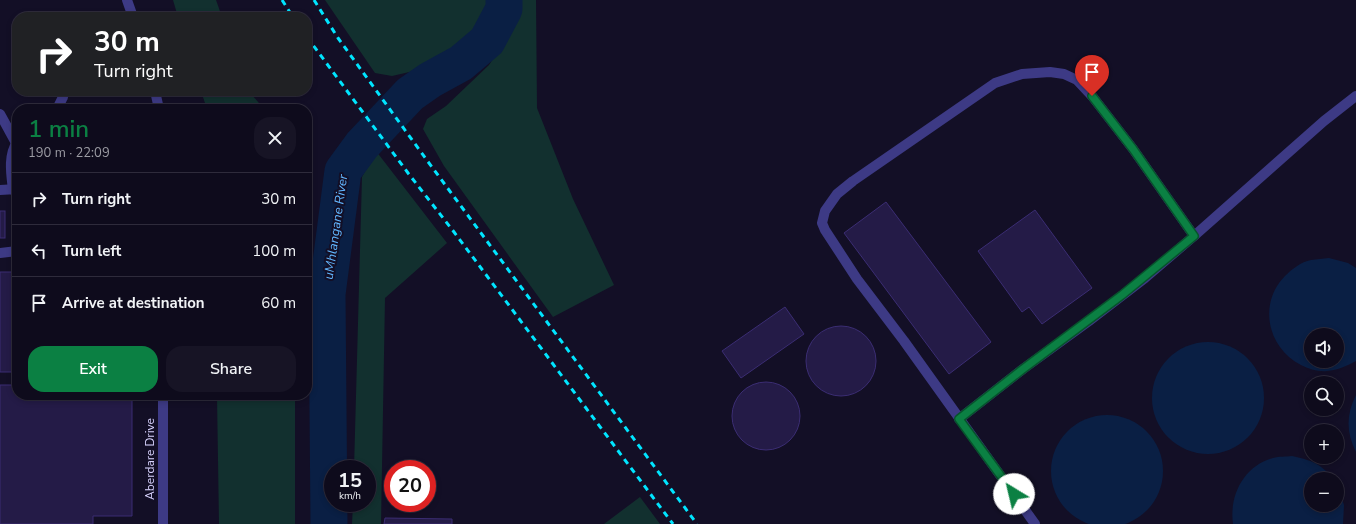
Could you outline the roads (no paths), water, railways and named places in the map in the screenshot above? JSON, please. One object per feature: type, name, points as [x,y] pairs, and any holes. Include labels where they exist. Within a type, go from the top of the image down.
[{"type":"street","points":[[127,0],[131,12]]},
{"type":"street","points":[[1035,524],[904,341],[857,279],[825,230],[822,223],[825,212],[837,194],[853,181],[995,83],[1022,74],[1050,72],[1064,74],[1077,80],[1092,96],[1133,149],[1194,236]]},
{"type":"street","points":[[959,419],[1145,278],[1324,121],[1356,96]]},
{"type":"street","points":[[60,104],[63,97]]},
{"type":"street","points":[[0,114],[12,134]]},
{"type":"street","points":[[12,151],[12,177]]},
{"type":"street","points":[[0,190],[12,190]]},
{"type":"street","points":[[0,253],[12,252]]},
{"type":"street","name":"Aberdare Drive","points":[[163,400],[163,524]]},
{"type":"water","points":[[1329,258],[1348,263],[1356,268],[1356,361],[1344,367],[1344,328],[1304,328],[1304,366],[1289,357],[1280,348],[1270,324],[1269,312],[1271,299],[1277,287],[1288,273],[1304,262]]},
{"type":"water","points":[[1208,342],[1229,346],[1248,358],[1260,377],[1264,398],[1260,419],[1248,438],[1229,450],[1208,454],[1187,450],[1168,438],[1156,419],[1152,398],[1156,377],[1168,358],[1187,346]]},
{"type":"water","points":[[1307,368],[1341,368],[1324,371]]},
{"type":"water","points":[[1356,395],[1356,452],[1350,437],[1348,424],[1350,410]]},
{"type":"water","points":[[1096,416],[1118,416],[1128,419],[1138,425],[1153,440],[1159,450],[1162,460],[1162,482],[1159,492],[1153,502],[1138,517],[1121,525],[1093,525],[1076,517],[1061,502],[1055,492],[1052,482],[1052,460],[1055,450],[1061,440],[1076,425],[1086,419]]},
{"type":"water","points":[[1292,456],[1304,459],[1304,464],[1317,464],[1324,469],[1327,472],[1304,472],[1304,512],[1344,512],[1343,524],[1233,524],[1233,503],[1236,492],[1241,483],[1254,468],[1275,457]]},
{"type":"waterway","name":"uMhlangane River","points":[[329,524],[327,294],[343,171],[362,145],[410,94],[430,80],[461,63],[487,41],[504,9],[504,0]]},
{"type":"railway","points":[[282,0],[290,12]]},
{"type":"railway","points":[[314,0],[338,38],[426,159],[697,524]]},
{"type":"railway","points":[[312,44],[673,524]]}]
